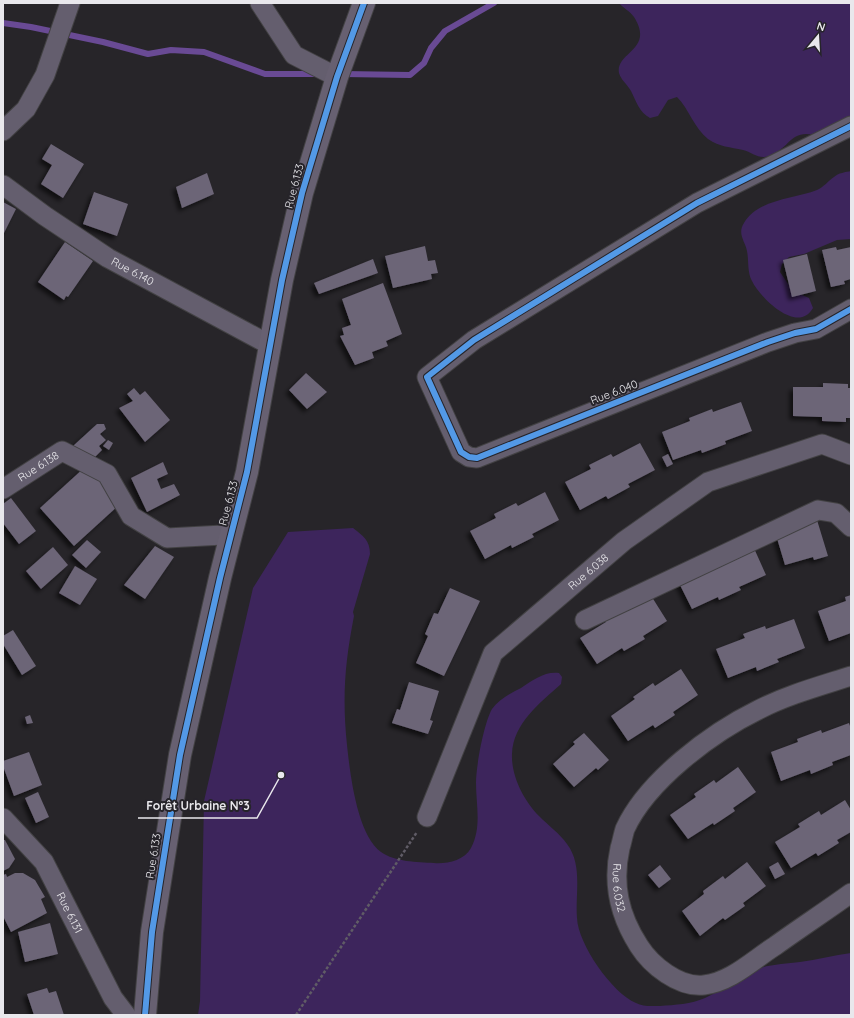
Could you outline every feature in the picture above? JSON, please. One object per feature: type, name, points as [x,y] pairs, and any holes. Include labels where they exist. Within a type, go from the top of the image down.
[{"type":"street","points":[[3,131],[26,109],[45,75],[55,48],[61,25],[70,3]]},
{"type":"street","points":[[260,3],[294,55],[337,77]]},
{"type":"street","name":"Rue 6.133","points":[[145,1015],[152,932],[180,756],[231,532],[247,472],[270,345],[302,193],[337,77],[364,3]]},
{"type":"street","name":"Rue 6.040","points":[[851,126],[697,203],[474,340],[427,377],[461,452],[469,457],[477,458],[768,342],[795,333],[816,329],[851,309]]},
{"type":"street","name":"Rue 6.140","points":[[3,185],[108,258],[270,345]]},
{"type":"street","name":"Rue 6.038","points":[[427,817],[493,653],[624,541],[708,482],[822,444],[851,455]]},
{"type":"street","name":"Rue 6.138","points":[[3,489],[62,451],[107,474],[131,516],[167,538],[223,535],[231,532]]},
{"type":"street","points":[[585,620],[818,510],[836,513],[851,527]]},
{"type":"street","name":"Rue 6.032","points":[[851,676],[759,709],[734,723],[675,766],[633,815],[624,831],[616,867],[617,891],[624,919],[643,953],[658,967],[682,982],[703,985],[727,979],[851,893]]},
{"type":"street","name":"Rue 6.131","points":[[3,818],[44,862],[114,998],[126,1015]]},
{"type":"path","points":[[296,1015],[427,817]]},
{"type":"shaded area","points":[[619,3],[851,3],[851,121],[823,138],[804,134],[797,136],[777,152],[769,156],[762,157],[743,150],[712,142],[703,135],[677,97],[668,100],[658,116],[650,118],[646,116],[640,109],[631,91],[619,73],[619,66],[633,50],[640,37],[639,28],[634,17]]},
{"type":"shaded area","points":[[851,171],[851,239],[837,240],[804,254],[789,257],[782,264],[780,272],[793,291],[809,298],[813,308],[806,315],[798,318],[789,316],[771,304],[756,288],[750,278],[747,251],[741,234],[742,227],[750,215],[767,204],[817,190],[838,175]]},
{"type":"shaded area","points":[[353,528],[363,536],[369,545],[370,554],[353,612],[354,616],[348,649],[345,680],[345,728],[350,771],[360,818],[373,844],[381,852],[399,860],[439,863],[454,861],[464,856],[468,852],[474,840],[478,816],[476,776],[479,756],[483,734],[492,709],[505,697],[535,679],[549,673],[559,673],[562,677],[561,684],[529,714],[517,733],[512,754],[512,762],[516,779],[528,803],[533,810],[564,840],[572,852],[577,870],[577,918],[579,929],[590,954],[607,979],[627,998],[639,1004],[645,1006],[677,1005],[694,1002],[705,998],[744,975],[763,967],[851,953],[851,1015],[198,1015],[200,1001],[204,801],[253,588],[288,532]]},
{"type":"building","points":[[51,144],[84,164],[63,198],[41,184],[52,165],[42,159]]},
{"type":"building","points":[[207,173],[214,194],[182,208],[176,187]]},
{"type":"building","points":[[94,192],[128,204],[117,236],[83,224]]},
{"type":"building","points":[[3,202],[16,209],[3,235]]},
{"type":"building","points":[[65,242],[93,261],[68,297],[66,296],[64,300],[38,282]]},
{"type":"building","points":[[425,246],[428,261],[435,260],[438,273],[431,274],[432,279],[393,288],[385,256]]},
{"type":"building","points":[[836,247],[837,250],[851,247],[851,279],[844,281],[845,284],[831,287],[822,250]]},
{"type":"building","points":[[807,254],[816,291],[792,297],[783,260]]},
{"type":"building","points":[[373,259],[378,273],[319,294],[314,283]]},
{"type":"building","points":[[383,283],[402,334],[386,341],[388,346],[372,352],[374,358],[355,365],[340,336],[344,335],[342,328],[351,325],[342,299]]},
{"type":"building","points":[[306,373],[327,392],[307,409],[289,390]]},
{"type":"building","points":[[823,383],[848,384],[848,388],[851,388],[851,418],[846,418],[846,422],[822,421],[822,417],[793,416],[793,387],[823,387]]},
{"type":"building","points":[[134,388],[140,395],[145,391],[170,420],[145,442],[119,408],[133,401],[127,394]]},
{"type":"building","points":[[741,402],[752,431],[725,441],[726,444],[702,453],[701,450],[673,460],[662,432],[690,421],[689,418],[712,409],[713,412]]},
{"type":"building","points":[[97,424],[104,424],[106,429],[100,434],[106,440],[99,446],[102,450],[89,463],[73,446]]},
{"type":"building","points":[[108,440],[113,443],[109,450],[103,446]]},
{"type":"building","points":[[640,443],[655,470],[628,484],[630,487],[608,499],[606,496],[580,510],[565,482],[591,469],[589,465],[611,454],[613,457]]},
{"type":"building","points":[[668,454],[673,464],[667,467],[662,457]]},
{"type":"building","points":[[163,462],[168,474],[157,479],[161,489],[174,484],[180,495],[147,512],[131,478]]},
{"type":"building","points":[[85,467],[99,479],[119,505],[74,546],[40,508]]},
{"type":"building","points":[[545,492],[559,520],[532,534],[534,537],[512,548],[511,545],[485,559],[470,531],[496,518],[494,514],[516,503],[518,506]]},
{"type":"building","points":[[11,498],[36,531],[19,544],[3,523],[3,504]]},
{"type":"building","points":[[817,520],[828,556],[814,560],[813,557],[785,565],[776,535]]},
{"type":"building","points":[[87,540],[101,552],[86,568],[72,555]]},
{"type":"building","points":[[155,546],[174,557],[145,599],[124,585]]},
{"type":"building","points":[[753,546],[766,575],[739,587],[741,590],[719,600],[718,597],[692,609],[678,581]]},
{"type":"building","points":[[53,547],[68,565],[41,589],[26,571]]},
{"type":"building","points":[[75,566],[97,579],[80,605],[59,593]]},
{"type":"building","points":[[450,588],[480,601],[444,676],[416,663],[428,636],[425,634],[434,613],[438,614]]},
{"type":"building","points":[[650,594],[667,621],[643,636],[645,639],[624,651],[622,648],[597,664],[580,638],[606,622],[604,619]]},
{"type":"building","points":[[851,595],[851,633],[829,641],[818,611],[846,601],[845,597]]},
{"type":"building","points":[[794,619],[805,648],[777,659],[779,662],[757,671],[756,667],[728,678],[716,649],[745,638],[743,634],[765,626],[766,629]]},
{"type":"building","points":[[13,630],[36,666],[22,675],[3,644],[3,636]]},
{"type":"building","points":[[681,669],[698,695],[673,712],[675,715],[655,728],[653,725],[628,741],[611,716],[635,699],[633,697],[653,683],[655,686]]},
{"type":"building","points":[[409,682],[439,691],[430,720],[433,721],[428,734],[392,723],[397,709],[400,710]]},
{"type":"building","points":[[30,715],[33,723],[27,724],[25,717]]},
{"type":"building","points":[[849,723],[851,729],[851,755],[832,762],[833,765],[811,774],[810,770],[781,781],[771,752],[798,742],[797,739],[821,730],[822,733]]},
{"type":"building","points":[[584,733],[609,760],[598,770],[596,768],[574,787],[553,764],[575,744],[573,742]]},
{"type":"building","points":[[29,752],[42,785],[14,796],[3,766],[3,761]]},
{"type":"building","points":[[738,767],[756,792],[733,808],[735,811],[714,825],[713,823],[688,839],[670,815],[696,797],[694,794],[714,780],[716,783]]},
{"type":"building","points":[[38,792],[49,817],[36,823],[25,798]]},
{"type":"building","points":[[845,800],[851,810],[851,832],[837,840],[839,843],[818,856],[816,853],[791,868],[775,842],[800,827],[798,824],[819,811],[821,815]]},
{"type":"building","points":[[3,840],[5,840],[15,859],[9,868],[3,871]]},
{"type":"building","points":[[747,862],[766,886],[743,903],[745,906],[725,920],[723,918],[700,936],[682,911],[704,894],[703,891],[723,876],[725,879]]},
{"type":"building","points":[[778,862],[785,874],[775,879],[769,867]]},
{"type":"building","points":[[660,865],[671,879],[659,888],[648,875]]},
{"type":"building","points":[[15,873],[23,873],[35,880],[45,897],[41,899],[47,913],[11,932],[3,916],[3,875],[6,874],[7,877]]},
{"type":"building","points":[[50,923],[58,954],[25,962],[18,932]]},
{"type":"building","points":[[47,988],[49,993],[56,991],[64,1015],[34,1015],[27,994]]},
{"type":"waterway","points":[[343,74],[410,75],[424,63],[431,48],[445,31],[494,3]]},
{"type":"waterway","points":[[3,23],[31,27],[103,42],[148,54],[171,50],[204,52],[265,74],[318,74]]},
{"type":"cycle path","points":[[145,1015],[152,932],[180,755],[220,578],[247,472],[282,280],[302,193],[337,77],[364,3]]},
{"type":"cycle path","points":[[851,126],[697,203],[474,340],[427,377],[461,452],[469,457],[477,458],[768,342],[795,333],[816,329],[851,309]]},
{"type":"place","name":"Forêt Urbaine N°3","points":[[281,775]]}]
